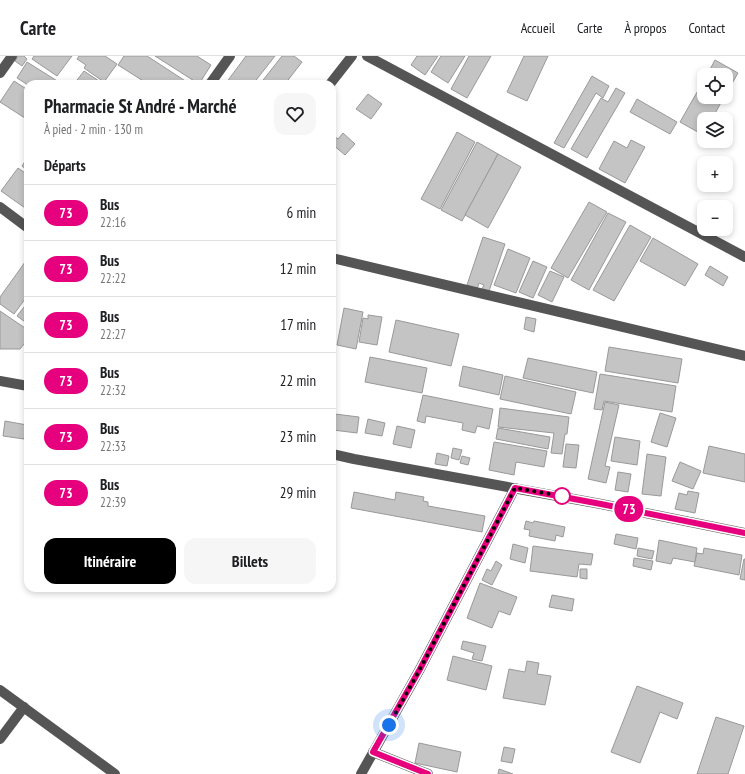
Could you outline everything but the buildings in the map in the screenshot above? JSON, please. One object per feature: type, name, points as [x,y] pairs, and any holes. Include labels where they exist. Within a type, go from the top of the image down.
[{"type":"street","points":[[0,73],[12,56]]},
{"type":"street","points":[[213,80],[230,56]]},
{"type":"street","points":[[333,80],[352,56]]},
{"type":"street","points":[[367,56],[745,257]]},
{"type":"street","points":[[0,207],[24,225]]},
{"type":"street","points":[[336,259],[745,356]]},
{"type":"street","points":[[0,381],[24,385]]},
{"type":"street","points":[[336,455],[601,504],[745,533]]},
{"type":"street","points":[[361,774],[423,662],[515,488]]},
{"type":"street","points":[[0,690],[114,774]]},
{"type":"street","points":[[0,739],[24,708]]},
{"type":"street","points":[[373,752],[428,774]]},
{"type":"bus line","name":"73","points":[[428,774],[373,752],[420,669],[515,488],[745,533]]},
{"type":"route","points":[[389,725],[515,488],[562,496]]}]
